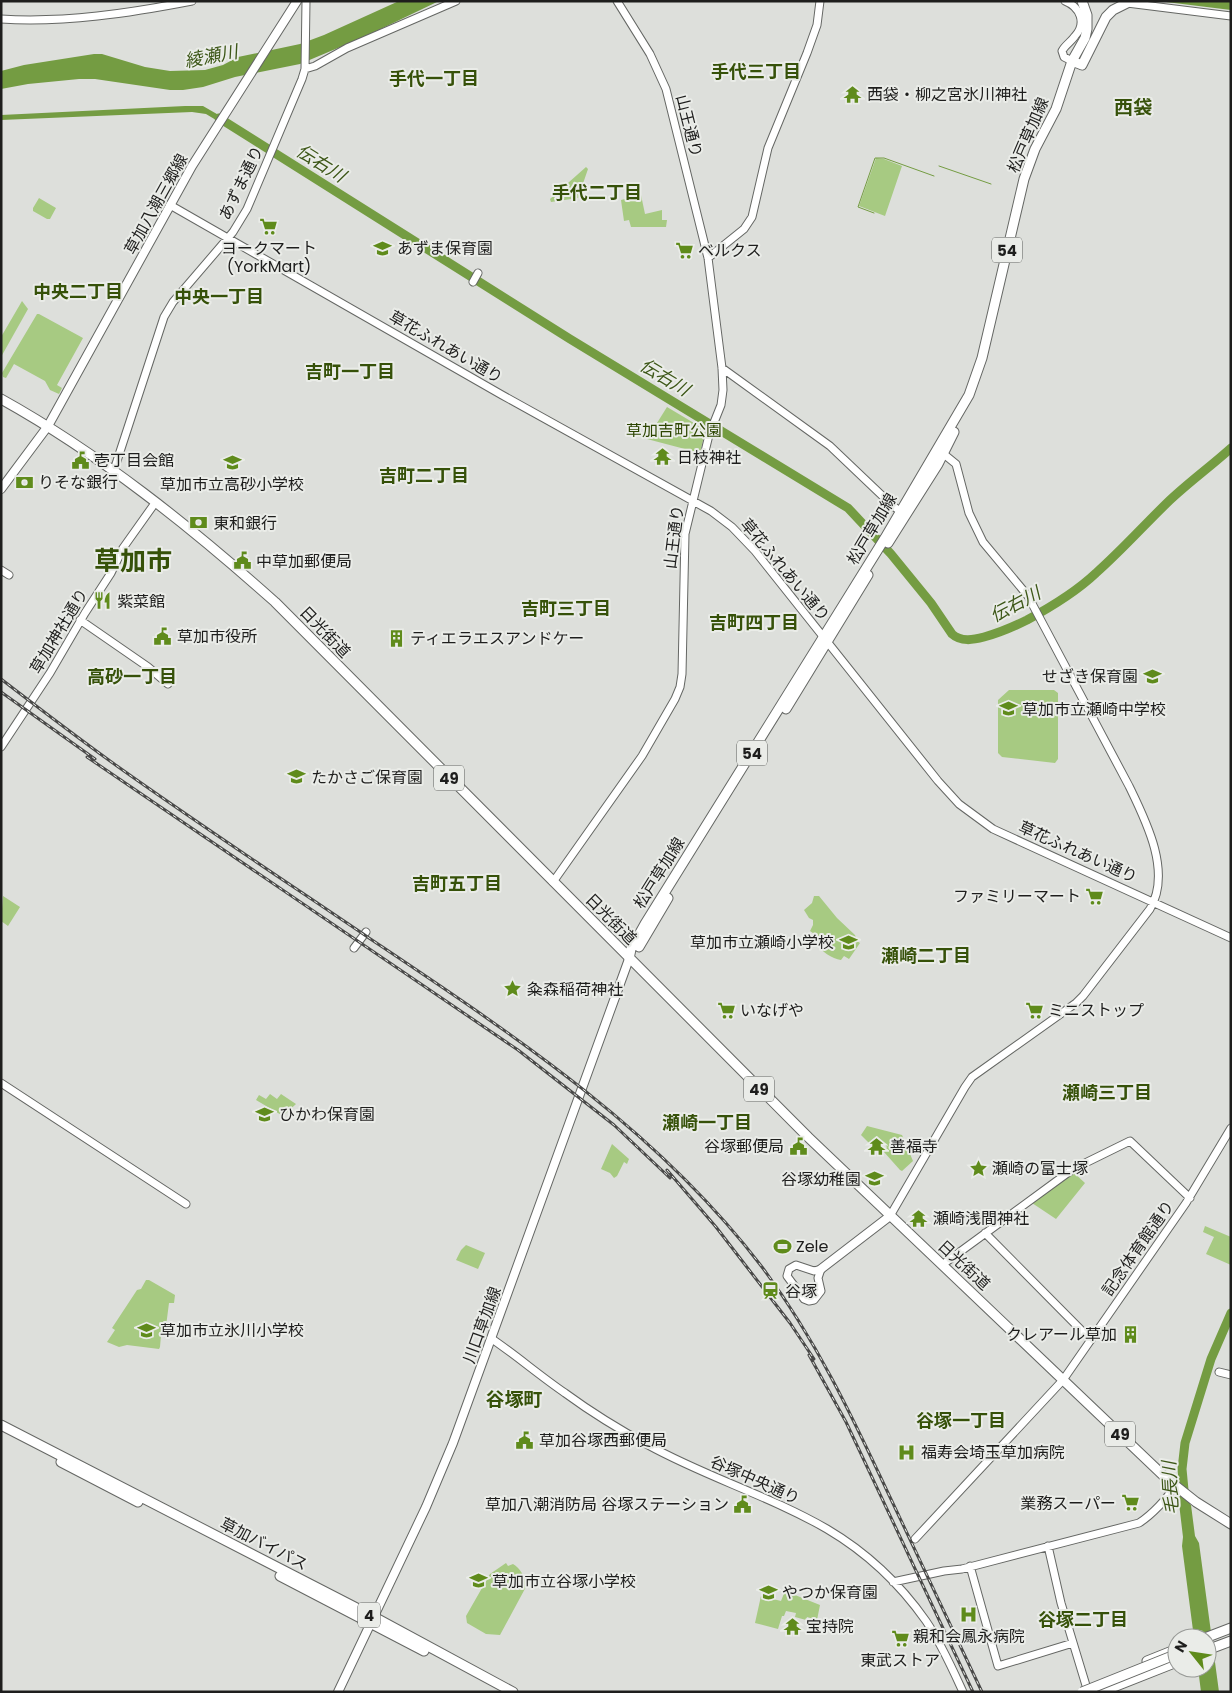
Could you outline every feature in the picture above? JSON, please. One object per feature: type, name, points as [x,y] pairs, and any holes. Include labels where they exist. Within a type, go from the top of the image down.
[{"type":"main road","name":"草加八潮三郷線","points":[[1,490],[48,426],[170,205],[221,120],[297,1]]},
{"type":"main road","points":[[1072,62],[1082,65],[1106,17],[1113,10],[1127,3]]},
{"type":"main road","name":"松戸草加線","points":[[630,959],[962,415],[982,358],[1024,179],[1035,149],[1056,109],[1072,62],[1087,29],[1088,22],[1083,4]]},
{"type":"main road","name":"日光街道","points":[[1,399],[48,426],[114,470],[241,572],[275,602],[801,1131],[1176,1487]]},
{"type":"main road","name":"川口草加線","points":[[338,1692],[442,1472],[630,959]]},
{"type":"main road","points":[[821,1270],[890,1216]]},
{"type":"main road","name":"草加バイパス","points":[[1,1425],[372,1621],[502,1692]]},
{"type":"main road","name":"草加バイパス","points":[[1,1432],[513,1692]]},
{"type":"main road","name":"49","points":[[1176,1487],[1231,1524]]},
{"type":"main road","name":"49","points":[[1195,1501],[1231,1532]]},
{"type":"main road","points":[[1217,1633],[1231,1628]]},
{"type":"main road","points":[[1217,1642],[1231,1633]]},
{"type":"main road","points":[[1217,1645],[1231,1641]]},
{"type":"main road","points":[[1081,1692],[1098,1680],[1167,1653]]},
{"type":"main road","points":[[1081,1692],[1167,1658]]},
{"type":"main road","points":[[1101,1692],[1167,1666]]},
{"type":"street","points":[[1,19],[83,17],[192,1]]},
{"type":"street","name":"あずま通り","points":[[114,470],[164,317],[179,294],[228,238],[247,209],[302,79],[305,66],[306,1]]},
{"type":"street","points":[[305,66],[315,66],[347,48],[456,1]]},
{"type":"street","name":"山王通り","points":[[553,882],[634,770],[677,694],[682,667],[684,543],[687,520],[713,425],[720,411],[723,398],[722,368],[708,258],[673,116],[662,77],[617,1]]},
{"type":"street","points":[[708,258],[744,229],[752,217],[768,148],[817,25],[820,1]]},
{"type":"street","points":[[1065,1],[1076,7],[1081,19],[1078,32],[1062,51],[1064,57],[1072,62]]},
{"type":"street","points":[[1127,3],[1231,16]]},
{"type":"street","name":"草花ふれあい通り","points":[[170,205],[534,414],[692,500],[722,519],[744,538],[938,781],[968,812],[1009,837],[1154,901],[1231,938]]},
{"type":"street","points":[[722,368],[826,442],[903,513]]},
{"type":"street","points":[[890,1216],[972,1077],[1076,1003],[1138,926],[1154,901],[1159,886],[1158,864],[1137,803],[1034,606],[1021,585],[982,542],[968,513],[958,469],[954,461],[941,452]]},
{"type":"street","name":"草加神社通り","points":[[1,747],[50,673],[80,620],[111,573],[123,548],[155,503]]},
{"type":"street","points":[[1,570],[9,575]]},
{"type":"street","points":[[80,620],[168,684]]},
{"type":"street","points":[[354,948],[366,932]]},
{"type":"street","points":[[1,1083],[186,1204]]},
{"type":"street","name":"記念体育館通り","points":[[915,1540],[1063,1380],[1190,1198],[1231,1128]]},
{"type":"street","points":[[942,1265],[1073,1169],[1130,1141],[1190,1198]]},
{"type":"street","points":[[986,1233],[1091,1340]]},
{"type":"street","points":[[796,1265],[814,1271],[821,1270],[818,1278],[821,1291],[814,1300],[806,1300],[788,1276],[788,1271],[796,1265]]},
{"type":"street","name":"谷塚中央通り","points":[[492,1339],[566,1394],[611,1424],[667,1455],[814,1522],[860,1552],[893,1582],[927,1622],[964,1692]]},
{"type":"street","points":[[1219,1372],[1231,1375]]},
{"type":"street","points":[[893,1582],[970,1566],[1139,1523],[1152,1513],[1176,1487]]},
{"type":"street","points":[[1048,1546],[1061,1603],[1088,1692]]},
{"type":"street","points":[[970,1566],[998,1666],[1073,1643]]},
{"type":"green space","points":[[876,158],[902,166],[885,216],[859,206]]},
{"type":"green space","points":[[586,167],[588,169],[578,198],[551,202],[550,199]]},
{"type":"green space","points":[[641,195],[645,214],[662,210],[662,220],[667,220],[666,227],[631,227],[629,220],[624,221],[621,200]]},
{"type":"green space","points":[[39,198],[56,208],[50,219],[33,211]]},
{"type":"green space","points":[[22,301],[28,309],[1,357],[1,337]]},
{"type":"green space","points":[[37,314],[83,338],[57,385],[62,388],[59,394],[50,390],[45,381],[14,364],[6,378],[3,377],[2,373]]},
{"type":"green space","name":"草加吉町公園","points":[[667,407],[704,429],[700,453],[647,439]]},
{"type":"green space","points":[[1009,690],[1054,690],[1058,693],[1058,759],[1055,763],[1002,757],[998,753],[998,700]]},
{"type":"green space","points":[[3,896],[20,907],[8,926],[1,921]]},
{"type":"green space","points":[[814,896],[819,896],[860,943],[849,959],[844,956],[841,960],[834,958],[824,952],[816,943],[820,938],[810,931],[813,920],[809,918],[804,910],[812,903]]},
{"type":"green space","points":[[270,1094],[277,1099],[281,1094],[296,1104],[283,1116],[256,1100],[259,1095],[266,1099]]},
{"type":"green space","points":[[867,1126],[902,1135],[913,1161],[902,1171],[900,1170],[884,1152],[887,1147],[877,1136],[869,1143],[861,1135]]},
{"type":"green space","points":[[612,1144],[629,1159],[627,1164],[624,1162],[614,1178],[610,1173],[601,1169]]},
{"type":"green space","points":[[1073,1172],[1085,1183],[1056,1219],[1032,1203]]},
{"type":"green space","points":[[1205,1226],[1231,1237],[1231,1265],[1206,1254],[1214,1237],[1203,1232]]},
{"type":"green space","points":[[466,1245],[485,1253],[478,1269],[456,1260]]},
{"type":"green space","points":[[146,1280],[175,1295],[174,1303],[169,1303],[165,1334],[161,1335],[159,1349],[127,1345],[119,1347],[107,1342],[115,1330],[112,1328],[137,1290],[141,1289]]},
{"type":"green space","points":[[506,1563],[508,1566],[513,1564],[518,1568],[524,1576],[527,1585],[500,1635],[486,1634],[467,1623],[466,1616],[490,1574]]},
{"type":"green space","points":[[785,1591],[820,1605],[817,1620],[807,1617],[806,1620],[795,1617],[796,1613],[786,1611],[784,1616],[782,1616],[778,1629],[755,1623],[761,1596],[781,1601]]},
{"type":"shaded area","points":[[399,1],[439,1],[364,37],[300,64],[235,77],[203,87],[170,90],[95,79],[79,79],[28,84],[1,89],[1,71],[24,65],[94,54],[102,54],[145,67],[170,71],[205,70],[223,65],[238,57],[300,44]]},
{"type":"shaded area","points":[[1158,1],[1231,1],[1231,10]]},
{"type":"shaded area","points":[[203,106],[229,121],[226,126],[206,114],[192,112],[1,120],[1,115]]},
{"type":"shaded area","points":[[1178,1495],[1191,1505],[1195,1536],[1199,1543],[1210,1628],[1193,1628],[1182,1546],[1183,1537]]},
{"type":"shaded area","points":[[1217,1677],[1219,1692],[1201,1692],[1199,1678]]},
{"type":"waterway","name":"伝右川","points":[[219,118],[570,339],[848,508],[891,554],[931,603],[952,634],[959,638],[967,640],[976,639],[1006,630],[1022,623],[1072,593],[1106,564],[1177,493],[1231,448]]},
{"type":"waterway","points":[[874,213],[858,207],[875,158],[884,158],[934,176]]},
{"type":"waterway","points":[[939,166],[991,184]]},
{"type":"waterway","name":"毛長川","points":[[1186,1511],[1182,1469],[1185,1443],[1211,1359],[1231,1313]]},
{"type":"railway","points":[[1,679],[148,788],[476,1010],[529,1048],[629,1128],[676,1171],[721,1217],[762,1267],[799,1321],[816,1350],[861,1436],[982,1692]]},
{"type":"railway","points":[[1,692],[95,759]]},
{"type":"railway","points":[[87,757],[518,1050],[614,1125],[670,1178]]},
{"type":"railway","points":[[667,1170],[716,1227],[790,1323],[814,1359]]},
{"type":"railway","points":[[809,1355],[846,1422],[973,1692]]},
{"type":"place","name":"西袋・柳之宮氷川神社","points":[[853,94]]},
{"type":"place","name":"ヨークマート (YorkMart)","points":[[269,227]]},
{"type":"place","name":"あずま保育園","points":[[383,248]]},
{"type":"place","name":"ベルクス","points":[[684,250]]},
{"type":"place","name":"日枝神社","points":[[663,457]]},
{"type":"place","name":"壱丁目会館","points":[[80,460]]},
{"type":"place","name":"草加市立高砂小学校","points":[[232,462]]},
{"type":"place","name":"りそな銀行","points":[[24,482]]},
{"type":"place","name":"東和銀行","points":[[199,523]]},
{"type":"place","name":"中草加郵便局","points":[[242,561]]},
{"type":"place","name":"紫菜館","points":[[103,601]]},
{"type":"place","name":"草加市役所","points":[[163,636]]},
{"type":"place","name":"ティエラエスアンドケー","points":[[396,638]]},
{"type":"place","name":"せざき保育園","points":[[1152,676]]},
{"type":"place","name":"草加市立瀬崎中学校","points":[[1008,709]]},
{"type":"place","name":"たかさご保育園","points":[[297,777]]},
{"type":"place","name":"ファミリーマート","points":[[1095,896]]},
{"type":"place","name":"草加市立瀬崎小学校","points":[[848,942]]},
{"type":"place","name":"粂森稲荷神社","points":[[513,989]]},
{"type":"place","name":"いなげや","points":[[726,1010]]},
{"type":"place","name":"ミニストップ","points":[[1034,1010]]},
{"type":"place","name":"ひかわ保育園","points":[[265,1114]]},
{"type":"place","name":"谷塚郵便局","points":[[798,1146]]},
{"type":"place","name":"善福寺","points":[[876,1146]]},
{"type":"place","name":"瀬崎の富士塚","points":[[978,1168]]},
{"type":"place","name":"谷塚幼稚園","points":[[875,1179]]},
{"type":"place","name":"瀬崎浅間神社","points":[[919,1218]]},
{"type":"place","name":"Zele","points":[[782,1246]]},
{"type":"place","name":"谷塚","points":[[771,1291]]},
{"type":"place","name":"草加市立氷川小学校","points":[[146,1330]]},
{"type":"place","name":"クレアール草加","points":[[1131,1334]]},
{"type":"place","name":"草加谷塚西郵便局","points":[[525,1440]]},
{"type":"place","name":"福寿会埼玉草加病院","points":[[907,1452]]},
{"type":"place","name":"業務スーパー","points":[[1130,1503]]},
{"type":"place","name":"草加八潮消防局 谷塚ステーション","points":[[743,1504]]},
{"type":"place","name":"草加市立谷塚小学校","points":[[478,1581]]},
{"type":"place","name":"やつか保育園","points":[[768,1592]]},
{"type":"place","name":"親和会鳳永病院","points":[[969,1614]]},
{"type":"place","name":"宝持院","points":[[792,1626]]},
{"type":"place","name":"東武ストア","points":[[900,1639]]},
{"type":"district","name":"手代三丁目","points":[[756,71]]},
{"type":"district","name":"手代一丁目","points":[[434,78]]},
{"type":"district","name":"西袋","points":[[1133,107]]},
{"type":"district","name":"手代二丁目","points":[[597,192]]},
{"type":"district","name":"中央二丁目","points":[[78,291]]},
{"type":"district","name":"中央一丁目","points":[[219,296]]},
{"type":"district","name":"吉町一丁目","points":[[350,371]]},
{"type":"district","name":"吉町二丁目","points":[[424,475]]},
{"type":"district","name":"草加市","points":[[133,561]]},
{"type":"district","name":"吉町三丁目","points":[[566,608]]},
{"type":"district","name":"吉町四丁目","points":[[754,622]]},
{"type":"district","name":"高砂一丁目","points":[[132,676]]},
{"type":"district","name":"吉町五丁目","points":[[457,883]]},
{"type":"district","name":"瀬崎二丁目","points":[[926,955]]},
{"type":"district","name":"瀬崎三丁目","points":[[1107,1092]]},
{"type":"district","name":"瀬崎一丁目","points":[[707,1122]]},
{"type":"district","name":"谷塚町","points":[[514,1399]]},
{"type":"district","name":"谷塚一丁目","points":[[961,1420]]},
{"type":"district","name":"谷塚二丁目","points":[[1083,1619]]},
{"type":"water label","name":"綾瀬川","points":[[211,56]]}]
